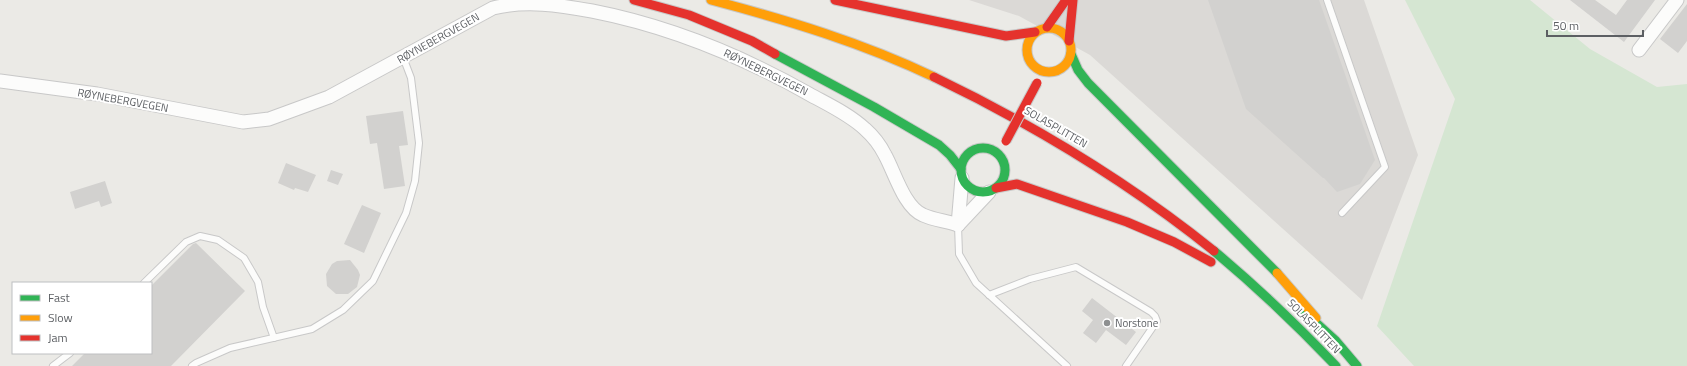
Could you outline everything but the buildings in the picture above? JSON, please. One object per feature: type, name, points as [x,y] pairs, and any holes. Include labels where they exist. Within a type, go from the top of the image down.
[{"type":"main road","points":[[634,0],[689,15],[752,41],[867,104],[939,146],[950,155],[967,186],[974,190],[981,192],[1017,184],[1127,222],[1174,242],[1204,257],[1234,278],[1320,348]]},
{"type":"main road","name":"SOLASPLITTEN","points":[[711,0],[760,12],[874,50],[945,82],[1024,122],[1107,172],[1181,224],[1238,270],[1294,321],[1336,366]]},
{"type":"main road","points":[[835,0],[1006,36],[1035,32],[1047,28],[1060,31],[1069,41]]},
{"type":"main road","points":[[1047,28],[1066,0]]},
{"type":"main road","points":[[1073,0],[1069,41],[1071,54],[1078,70],[1088,83],[1285,282],[1335,340]]},
{"type":"main road","points":[[1035,32],[1029,40],[1027,50],[1031,68],[1037,68],[1049,72]]},
{"type":"main road","points":[[1002,158],[1006,141],[1037,83],[1049,72],[1063,67],[1071,54]]},
{"type":"main road","name":"SOLASPLITTEN","points":[[1003,120],[1012,104],[1030,111]]},
{"type":"main road","points":[[982,147],[992,138]]},
{"type":"main road","points":[[961,174],[962,161],[967,154],[974,149],[982,147],[990,148],[997,152],[1002,158],[1005,166],[1005,174],[1002,182],[993,190]]},
{"type":"main road","name":"SOLASPLITTEN","points":[[1268,277],[1335,340],[1357,366]]},
{"type":"street","points":[[1639,50],[1677,0]]},
{"type":"street","name":"RØYNEBERGVEGEN","points":[[0,82],[97,94],[243,122],[256,121],[269,119],[329,97],[493,8],[512,4],[534,3],[580,9],[652,25],[705,43],[754,64],[854,120],[865,128],[878,144],[910,205],[923,215],[958,224]]},
{"type":"street","points":[[958,224],[961,174]]},
{"type":"street","points":[[958,224],[993,190]]},
{"type":"lane","points":[[1327,0],[1385,167],[1342,213]]},
{"type":"lane","points":[[192,366],[230,348],[312,329],[343,310],[373,281],[406,213],[415,181],[419,143],[411,78],[403,57]]},
{"type":"lane","points":[[958,224],[959,254],[976,283],[1067,366]]},
{"type":"lane","points":[[145,282],[186,242],[200,236],[218,240],[244,258],[248,264],[258,282],[263,307],[274,338]]},
{"type":"lane","points":[[989,295],[1030,279],[1076,267],[1151,312],[1155,316],[1157,321],[1126,366]]},
{"type":"lane","points":[[53,366],[69,354]]},
{"type":"shaded area","points":[[969,0],[1364,0],[1418,155],[1362,300],[1090,55],[1019,16]]},
{"type":"green space","points":[[1405,0],[1530,0],[1590,49],[1657,87],[1687,84],[1687,366],[1414,366],[1377,326],[1455,99]]},
{"type":"traffic: fast","points":[[775,54],[874,107],[939,145],[950,155],[961,169]]},
{"type":"traffic: fast","points":[[1071,54],[1078,70],[1088,83],[1277,273]]},
{"type":"traffic: fast","points":[[979,148],[987,148],[992,149],[999,154],[1004,161],[1005,170],[1004,179],[999,186],[992,191],[979,192],[971,189],[964,182],[961,174],[961,166],[964,158],[971,151],[979,148]]},
{"type":"traffic: fast","points":[[1214,251],[1246,278],[1336,366]]},
{"type":"traffic: fast","points":[[1302,310],[1335,340],[1357,366]]},
{"type":"traffic: slow","points":[[711,0],[824,33],[880,53],[934,77]]},
{"type":"traffic: slow","points":[[1045,28],[1053,28],[1065,34],[1071,46],[1071,50],[1071,54],[1065,66],[1053,72],[1045,72],[1033,66],[1027,54],[1027,46],[1033,34],[1045,28]]},
{"type":"traffic: slow","points":[[1277,273],[1316,318]]},
{"type":"traffic: jam","points":[[634,0],[689,15],[752,41],[775,54]]},
{"type":"traffic: jam","points":[[835,0],[1006,36],[1035,32]]},
{"type":"traffic: jam","points":[[1047,27],[1066,0]]},
{"type":"traffic: jam","points":[[1069,41],[1073,0]]},
{"type":"traffic: jam","points":[[934,77],[1008,115],[1079,156],[1148,201],[1214,251]]},
{"type":"traffic: jam","points":[[1006,141],[1037,83]]},
{"type":"traffic: jam","points":[[996,188],[1017,184],[1127,222],[1174,242],[1211,262]]},
{"type":"place","name":"Norstone","points":[[1107,323]]}]
